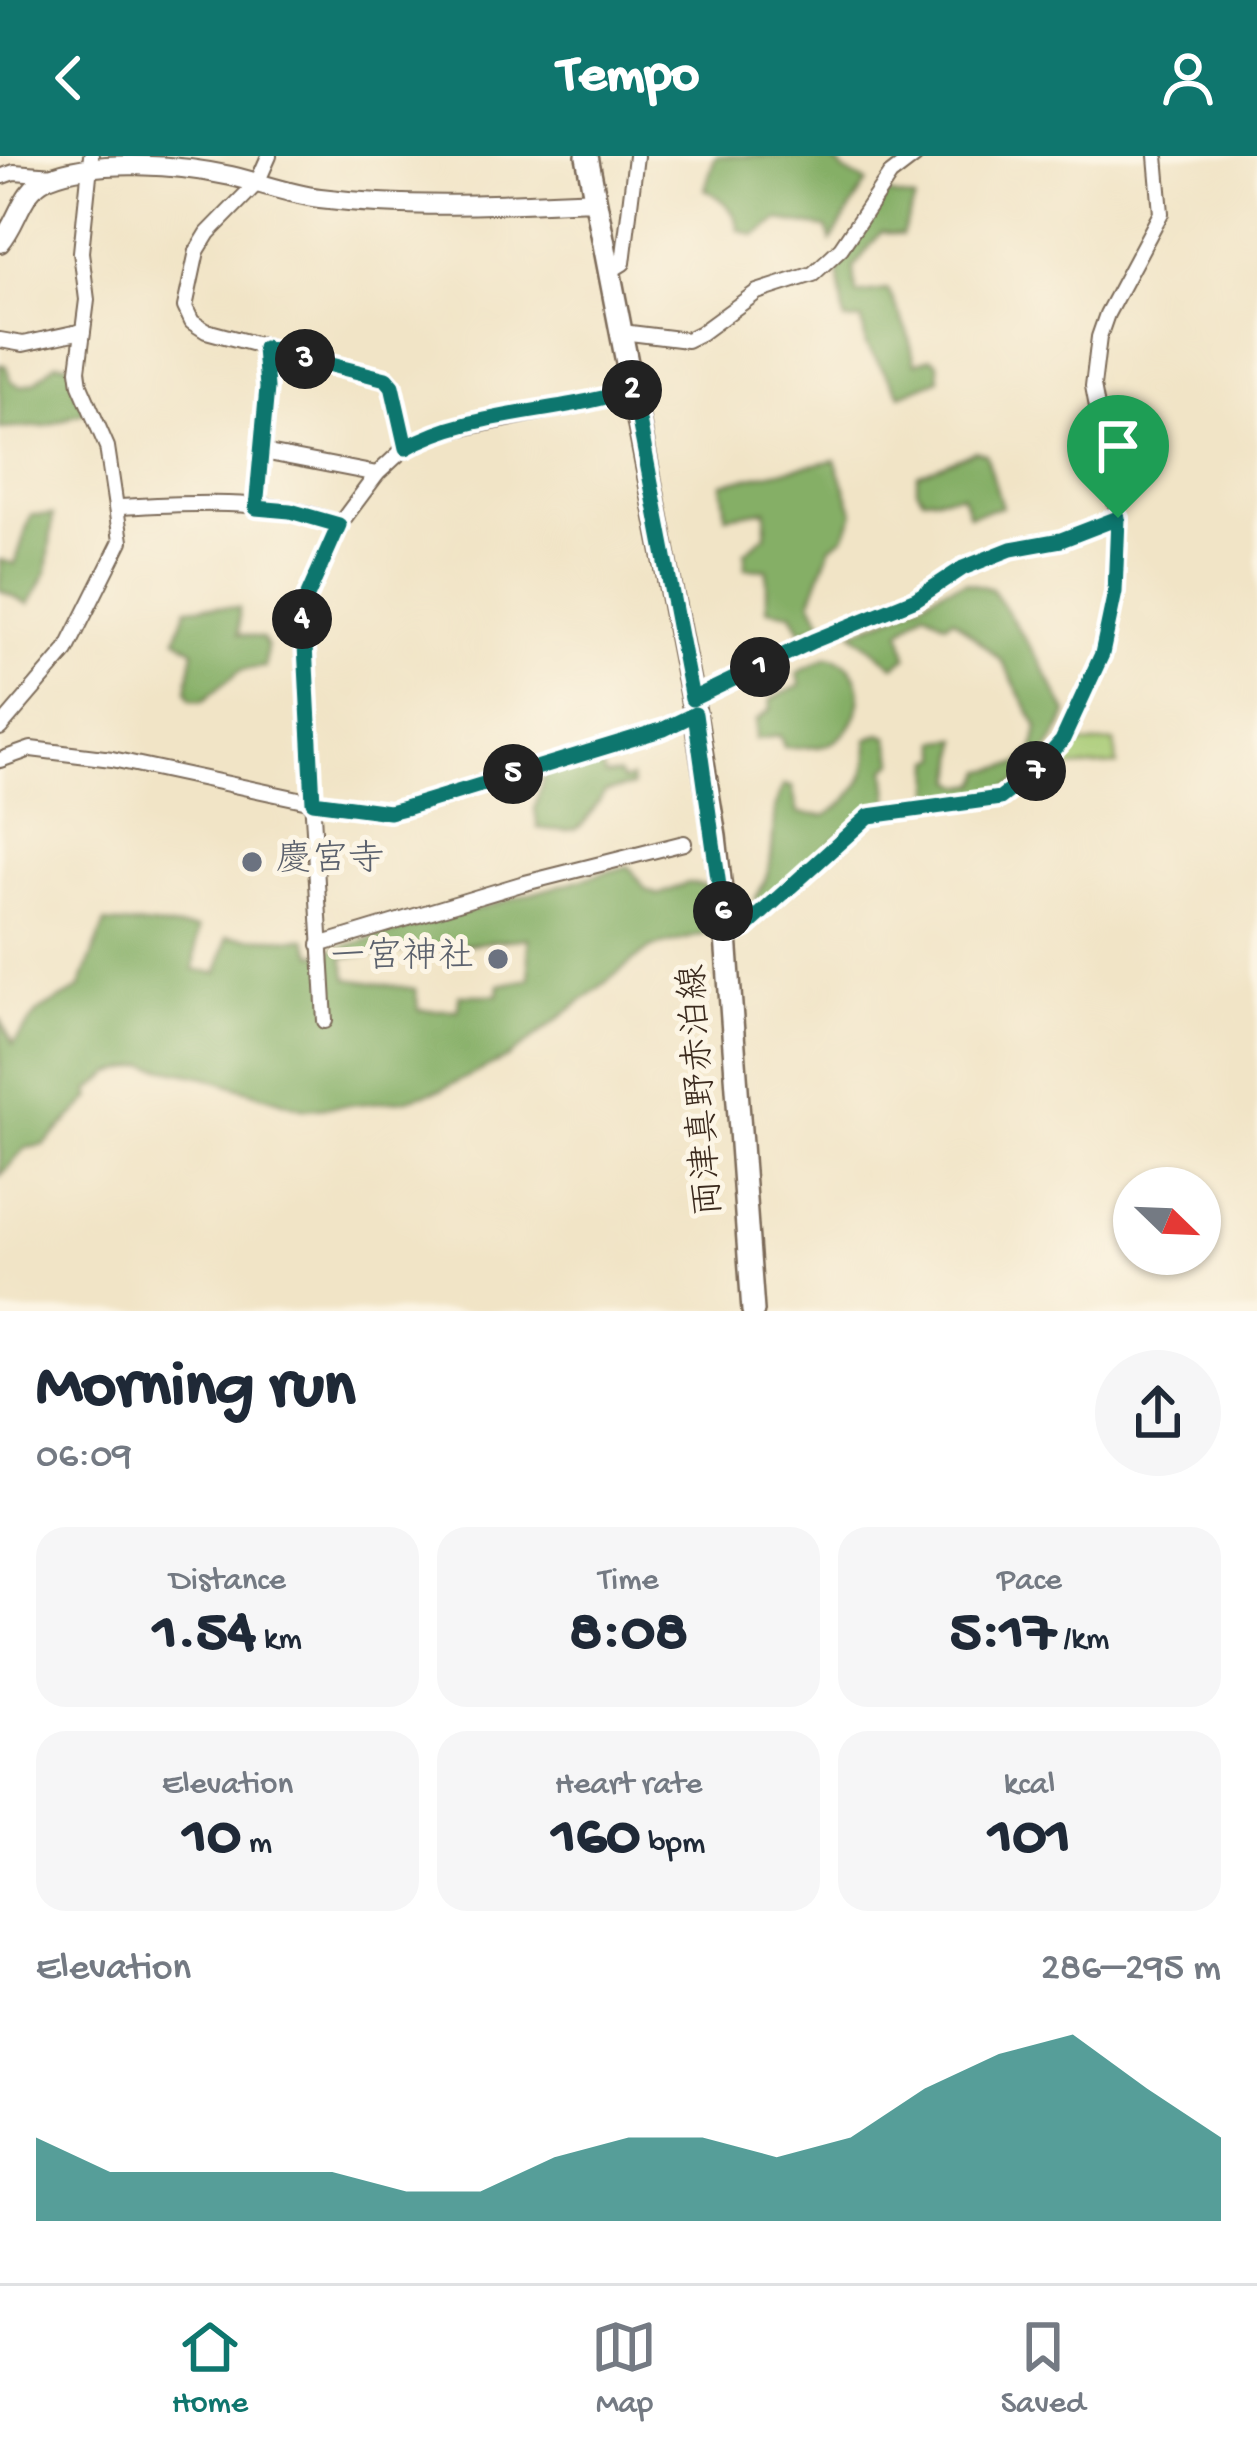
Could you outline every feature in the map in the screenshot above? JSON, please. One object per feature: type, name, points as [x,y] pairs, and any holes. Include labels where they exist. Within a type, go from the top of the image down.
[{"type":"main road","name":"両津真野赤泊線","points":[[587,156],[694,706],[726,936],[753,1311]]},
{"type":"street","points":[[269,156],[257,183],[197,250],[184,307],[192,322],[206,331],[386,379],[392,386],[406,448]]},
{"type":"street","points":[[610,271],[623,263],[636,156]]},
{"type":"street","points":[[622,332],[687,340],[758,292],[813,274],[841,248],[890,175],[915,156]]},
{"type":"street","points":[[726,936],[746,927],[869,816],[1000,798],[1034,772],[1062,741],[1102,654],[1115,592],[1118,518],[1094,386],[1099,337],[1107,314],[1161,213],[1156,156]]},
{"type":"street","points":[[0,728],[66,651],[118,549],[118,507],[107,447],[80,385],[87,300],[81,252],[92,163]]},
{"type":"street","points":[[0,243],[25,197],[43,180],[92,163],[226,175],[323,199],[486,204],[596,200]]},
{"type":"street","points":[[0,177],[14,172],[55,176]]},
{"type":"street","points":[[0,340],[23,344],[83,331]]},
{"type":"street","points":[[256,508],[267,388],[264,348]]},
{"type":"street","points":[[325,1021],[303,606],[339,525],[377,474],[406,448],[442,432],[605,399],[633,389]]},
{"type":"street","points":[[263,452],[377,474]]},
{"type":"street","points":[[118,507],[256,508],[290,511],[339,525]]},
{"type":"street","points":[[0,760],[31,749],[112,759],[313,802],[389,812],[664,729],[694,706],[813,641],[916,599],[963,568],[1118,518]]},
{"type":"street","points":[[319,945],[521,884],[684,843]]},
{"type":"green space","points":[[831,156],[845,172],[867,182],[831,241],[826,228],[779,220],[755,235],[739,230],[731,211],[705,189],[715,157]]},
{"type":"green space","points":[[887,194],[915,200],[902,235],[881,232],[854,267],[856,294],[888,290],[915,363],[931,358],[938,363],[939,379],[901,395],[866,345],[862,320],[845,321],[838,270]]},
{"type":"green space","points":[[56,363],[71,364],[76,394],[87,411],[46,426],[0,429],[0,364],[6,366],[11,381],[21,386],[35,382]]},
{"type":"green space","points":[[975,451],[986,454],[1002,507],[969,515],[962,495],[923,498],[917,475]]},
{"type":"green space","points":[[835,460],[854,513],[844,537],[831,546],[811,600],[822,622],[802,632],[792,613],[767,609],[767,569],[745,568],[745,552],[766,535],[766,510],[726,516],[722,483]]},
{"type":"green space","points":[[31,515],[53,515],[47,572],[29,604],[0,590],[0,560],[15,564]]},
{"type":"green space","points":[[966,582],[992,589],[1067,713],[1047,750],[1016,782],[990,794],[932,800],[933,760],[941,757],[938,741],[959,739],[955,781],[965,786],[978,784],[985,771],[1019,764],[1034,749],[1038,727],[1002,661],[953,618],[945,623],[925,610],[901,631],[907,657],[894,666],[852,632]]},
{"type":"green space","points":[[187,608],[239,608],[239,634],[262,638],[267,646],[265,667],[241,670],[203,701],[191,699],[187,690],[194,650],[176,638]]},
{"type":"green space","points":[[828,657],[843,662],[859,686],[856,715],[848,729],[837,740],[818,747],[784,747],[780,736],[755,739],[756,721],[771,709],[770,700],[801,685],[797,673]]},
{"type":"green space","points":[[880,734],[888,737],[895,762],[886,769],[890,807],[866,812],[760,905],[755,899],[769,867],[775,812],[784,785],[792,787],[798,813],[825,816],[859,785],[867,764],[867,740]]},
{"type":"green space","points":[[1115,742],[1117,765],[1065,768],[1063,745]]},
{"type":"green space","points":[[598,755],[605,776],[618,774],[623,781],[631,778],[632,786],[605,792],[573,830],[538,828],[535,809],[544,774]]},
{"type":"green space","points":[[629,866],[646,890],[658,895],[688,883],[709,886],[713,932],[650,948],[509,1057],[442,1089],[404,1100],[305,1109],[206,1077],[146,1065],[112,1073],[89,1091],[91,1098],[44,1145],[26,1148],[0,1176],[0,1018],[13,1045],[38,1012],[79,989],[105,923],[198,929],[194,970],[218,973],[227,937],[306,939],[314,955]],"holes":[[[528,938],[530,979],[499,985],[498,995],[459,995],[458,1010],[419,1010],[415,989],[348,979],[343,957]]]},
{"type":"place","name":"慶宮寺","points":[[252,862]]},
{"type":"place","name":"一宮神社","points":[[498,959]]},
{"type":"route","points":[[264,348],[386,379],[392,386],[406,448],[442,432],[605,399],[633,389],[692,699],[813,641],[916,599],[963,568],[1118,518],[1115,592],[1102,654],[1062,741],[1034,772],[1000,798],[869,816],[746,927],[726,936],[695,714],[664,729],[389,812],[313,802],[303,606],[339,525],[290,511],[256,508],[267,388],[264,348]]}]
